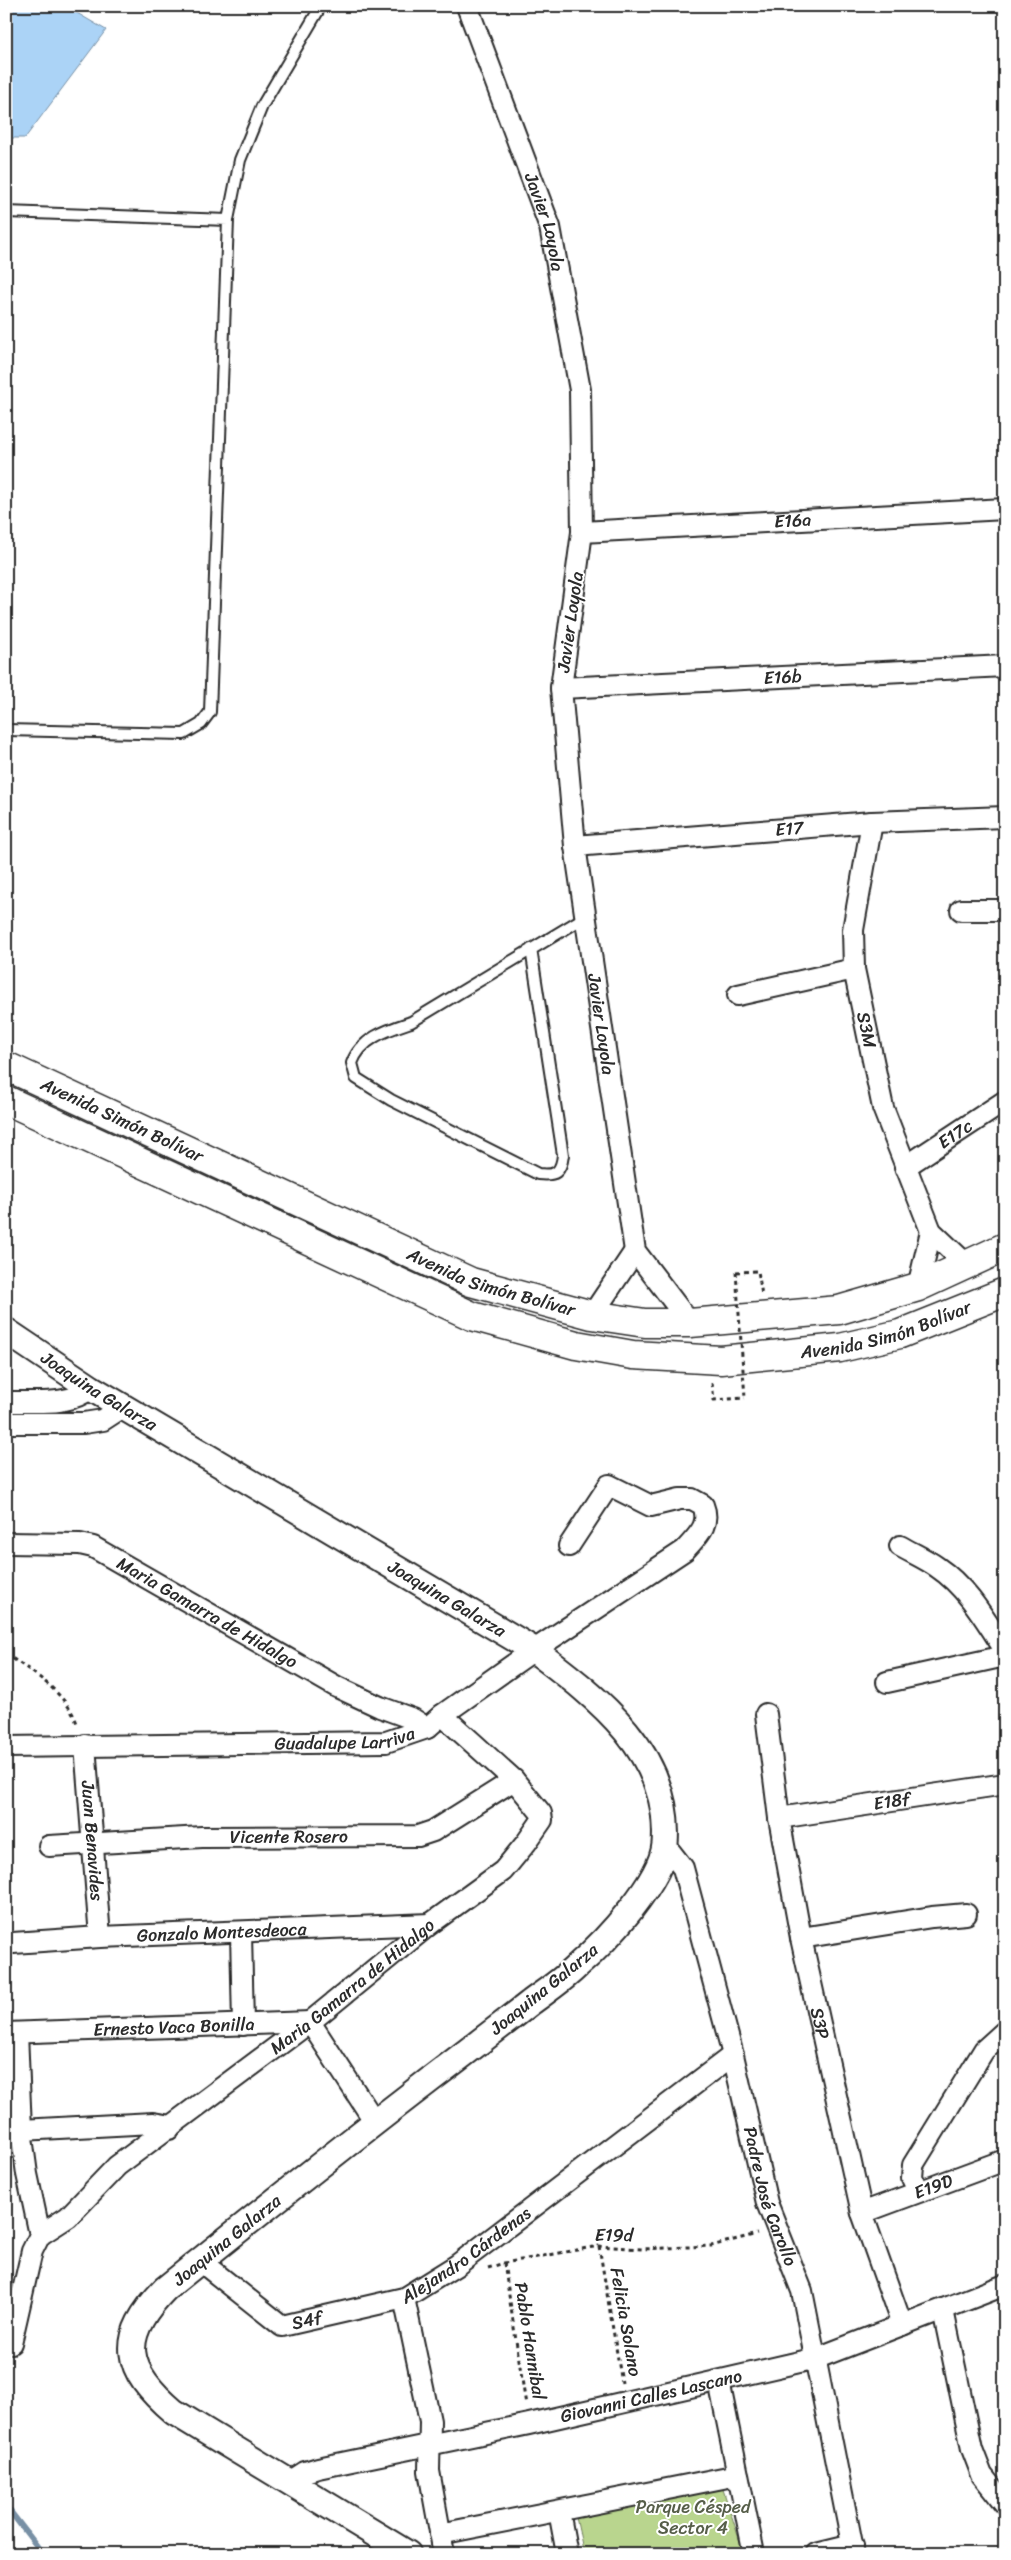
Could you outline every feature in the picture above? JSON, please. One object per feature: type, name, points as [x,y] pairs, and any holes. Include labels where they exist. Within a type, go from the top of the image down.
[{"type":"highway","name":"Avenida Simón Bolívar","points":[[6,1066],[470,1282],[592,1315],[645,1323],[690,1323],[839,1310],[918,1287],[1005,1247]]},
{"type":"highway","name":"Avenida Simón Bolívar","points":[[6,1100],[472,1316],[576,1345],[633,1355],[721,1360],[840,1348],[900,1334],[1005,1292]]},
{"type":"street","name":"Javier Loyola","points":[[467,6],[550,227],[580,390],[582,532],[561,688],[575,846],[635,1251],[690,1323]]},
{"type":"street","name":"E16a","points":[[582,532],[1005,509]]},
{"type":"street","name":"E16b","points":[[561,688],[1005,666]]},
{"type":"street","name":"E17","points":[[575,846],[872,822],[1005,817]]},
{"type":"street","name":"S3M","points":[[872,822],[854,930],[854,969],[883,1108],[931,1231],[967,1265]]},
{"type":"street","points":[[961,910],[1005,910]]},
{"type":"street","points":[[738,995],[854,969]]},
{"type":"street","name":"E17c","points":[[905,1167],[1005,1101]]},
{"type":"street","points":[[918,1287],[931,1231]]},
{"type":"street","points":[[592,1315],[635,1251]]},
{"type":"street","name":"Joaquina Galarza","points":[[6,1331],[91,1388],[534,1650],[585,1688],[617,1718],[642,1751],[658,1786],[664,1812],[665,1845],[656,1871],[618,1926],[577,1967],[375,2122],[165,2289],[142,2315],[133,2339],[136,2364],[148,2385],[174,2412],[291,2481],[408,2554]]},
{"type":"street","points":[[6,1402],[68,1400],[81,1396],[91,1388]]},
{"type":"street","points":[[6,1423],[84,1423],[103,1420],[123,1407]]},
{"type":"street","name":"Guadalupe Larriva","points":[[6,1747],[386,1742],[427,1728],[442,1715],[534,1650],[685,1550],[703,1530],[707,1522],[703,1505],[692,1499],[651,1506],[609,1485],[569,1546]]},
{"type":"street","name":"Maria Gamarra de Hidalgo","points":[[6,1543],[80,1544],[92,1547],[337,1687],[380,1707],[413,1718],[427,1728]]},
{"type":"street","points":[[900,1546],[938,1567],[958,1584],[979,1610],[1005,1650]]},
{"type":"street","points":[[886,1682],[1005,1656]]},
{"type":"street","name":"S3P","points":[[766,1714],[779,1818],[801,1938],[862,2213],[902,2325]]},
{"type":"street","name":"Maria Gamarra de Hidalgo","points":[[40,2236],[68,2217],[118,2166],[310,2022],[430,1924],[503,1871],[542,1820],[541,1813],[514,1780],[442,1715]]},
{"type":"street","name":"Juan Benavides","points":[[85,1745],[100,1937]]},
{"type":"street","name":"Vicente Rosero","points":[[48,1846],[202,1837],[418,1836],[433,1831],[514,1780]]},
{"type":"street","name":"E18f","points":[[779,1818],[1005,1784]]},
{"type":"street","name":"Padre José Carollo","points":[[665,1845],[683,1868],[733,2055],[767,2203],[802,2292],[817,2358],[854,2550]]},
{"type":"street","points":[[801,1938],[932,1917],[966,1914]]},
{"type":"street","name":"Gonzalo Montesdeoca","points":[[13,1943],[100,1937],[241,1933],[430,1924]]},
{"type":"street","points":[[241,1933],[243,2025]]},
{"type":"street","points":[[310,2022],[375,2122]]},
{"type":"street","name":"Ernesto Vaca Bonilla","points":[[12,2033],[310,2022]]},
{"type":"street","points":[[918,2191],[912,2178],[913,2165],[984,2050],[1005,2031]]},
{"type":"street","points":[[11,2343],[32,2251],[40,2236],[28,2182],[12,2033]]},
{"type":"street","name":"Alejandro Cárdenas","points":[[444,2554],[429,2471],[428,2444],[430,2421],[404,2298],[456,2265],[733,2055]]},
{"type":"street","points":[[21,2130],[153,2123],[165,2125],[169,2129]]},
{"type":"street","name":"E19D","points":[[862,2213],[1005,2160]]},
{"type":"street","name":"S4f","points":[[200,2261],[282,2326],[404,2298]]},
{"type":"street","name":"Giovanni Calles Lascano","points":[[291,2481],[304,2472],[318,2468],[529,2424],[817,2358],[1005,2285]]},
{"type":"street","points":[[943,2310],[972,2449],[982,2474],[1005,2504]]},
{"type":"street","points":[[719,2381],[754,2554]]},
{"type":"street","points":[[440,2534],[738,2475]]},
{"type":"street","points":[[559,2510],[567,2554]]},
{"type":"street","points":[[816,2554],[854,2550]]},
{"type":"lane","points":[[6,730],[184,734],[201,724],[210,712],[228,220],[240,160],[262,106],[321,6]]},
{"type":"lane","points":[[6,212],[228,220]]},
{"type":"lane","points":[[531,950],[563,1155],[562,1166],[557,1173],[551,1176],[538,1174],[391,1100],[356,1078],[352,1063],[361,1045],[385,1030],[410,1022],[586,917]]},
{"type":"path","points":[[714,1400],[746,1398],[736,1272],[758,1271]]},
{"type":"path","points":[[6,1654],[36,1674],[57,1693],[74,1714],[85,1745]]},
{"type":"path","name":"E19d","points":[[456,2265],[467,2274],[504,2263],[599,2246],[642,2249],[711,2246],[776,2229]]},
{"type":"path","name":"Felicia Solano","points":[[599,2246],[626,2402]]},
{"type":"path","name":"Pablo Hannibal","points":[[504,2263],[529,2424]]},
{"type":"green space","name":"Parque Césped Sector 4","points":[[718,2474],[744,2554],[584,2554],[574,2508]]},
{"type":"water","points":[[6,6],[65,6],[106,30],[25,138],[6,138]]},
{"type":"waterway","points":[[6,2506],[43,2554]]}]
